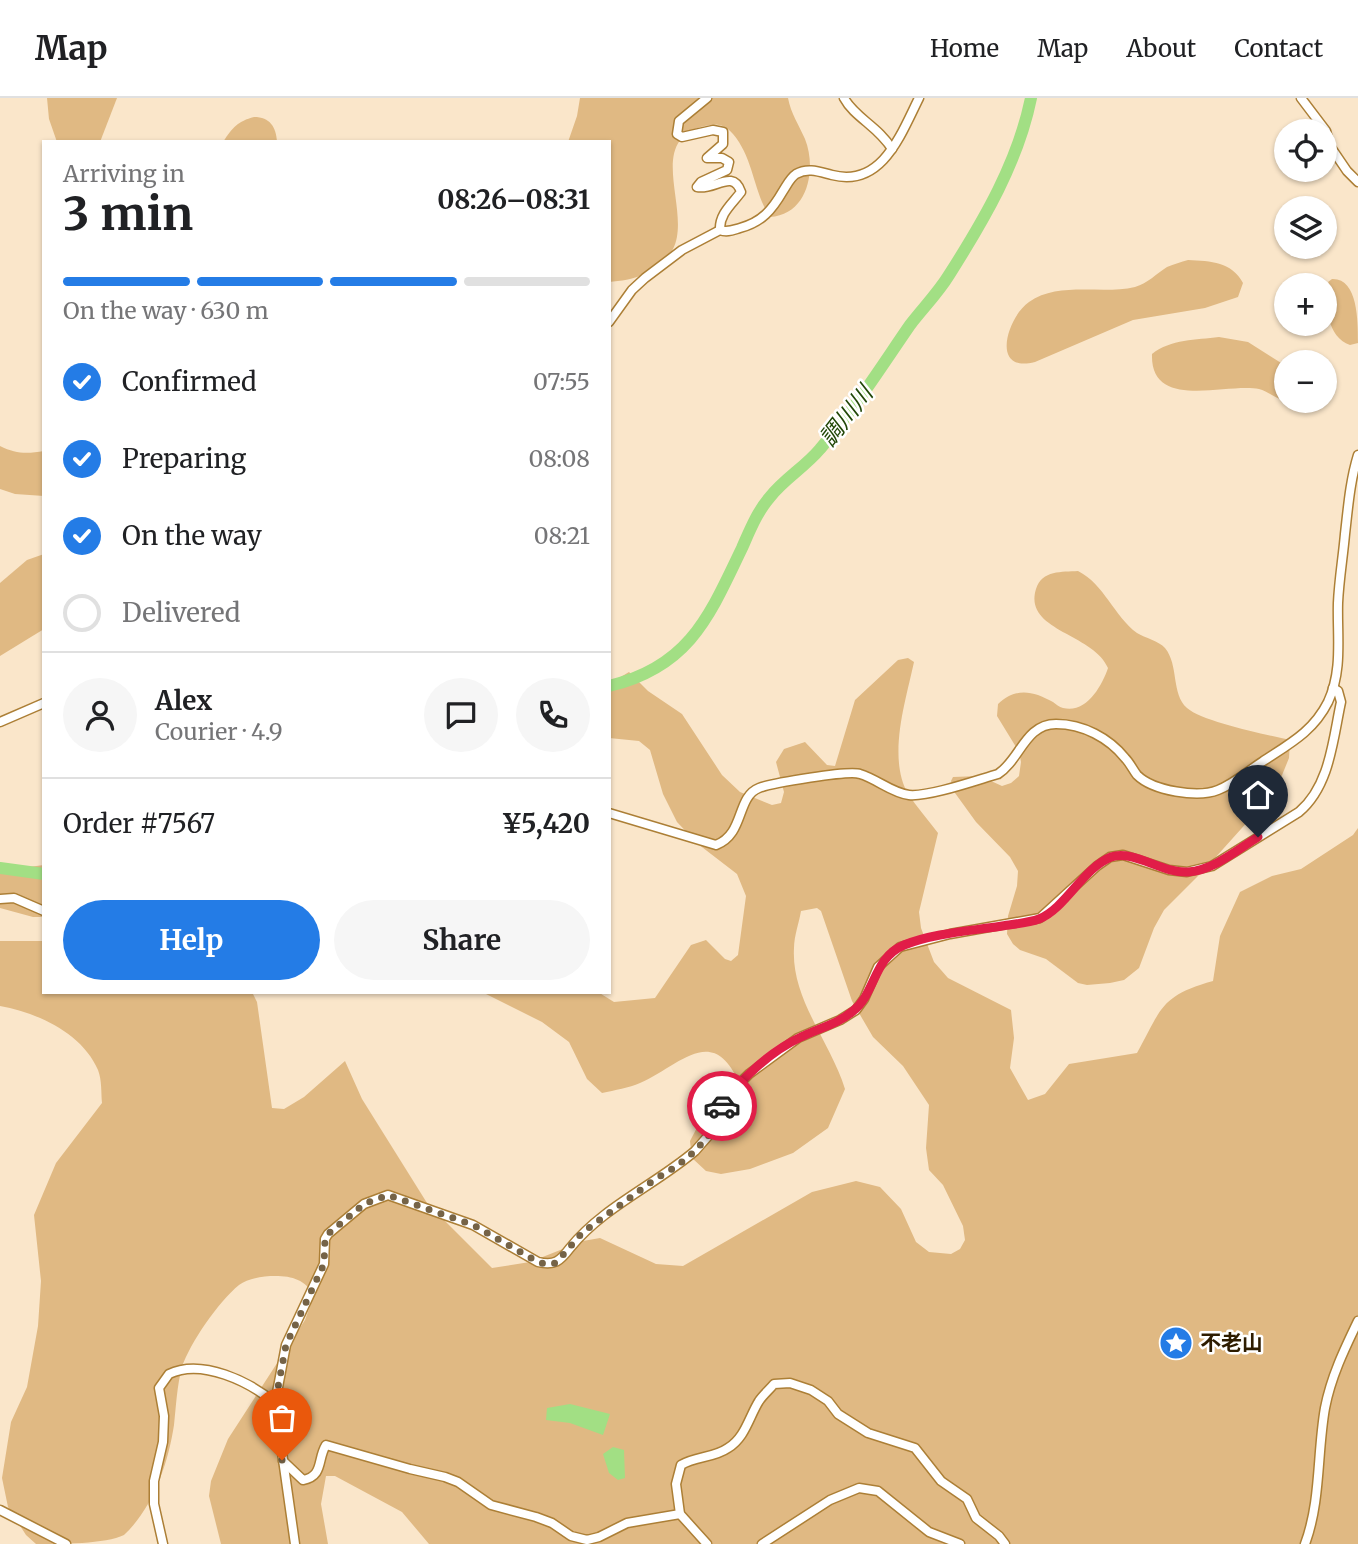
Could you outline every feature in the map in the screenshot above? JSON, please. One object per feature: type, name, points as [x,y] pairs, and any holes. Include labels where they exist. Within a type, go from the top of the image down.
[{"type":"street","points":[[708,98],[679,121],[677,134],[682,137],[713,130],[723,132],[723,144],[707,158],[722,158],[729,162],[727,170],[701,182],[697,187],[705,188],[733,180],[739,184],[741,192],[719,222],[720,230]]},
{"type":"street","points":[[844,98],[886,139],[892,149]]},
{"type":"street","points":[[611,319],[632,290],[682,250],[720,230],[725,232],[746,226],[765,217],[791,178],[803,171],[812,170],[838,177],[868,174],[892,149],[919,98]]},
{"type":"street","points":[[1301,98],[1326,131],[1330,146],[1358,182]]},
{"type":"street","points":[[611,814],[716,845],[732,834],[746,801],[758,788],[854,773],[902,793],[919,795],[998,774],[1036,731],[1057,724],[1087,730],[1101,736],[1125,757],[1138,776],[1146,781],[1177,793],[1198,795],[1218,790],[1292,745],[1320,714],[1333,688],[1339,659],[1338,594],[1349,499],[1358,456]]},
{"type":"street","points":[[295,1544],[275,1403],[286,1345],[324,1264],[325,1239],[364,1204],[388,1195],[405,1200],[473,1225],[538,1262],[548,1265],[556,1263],[582,1233],[695,1151],[709,1135],[719,1111],[732,1091],[750,1074],[799,1038],[856,1010],[864,999],[878,967],[900,947],[950,934],[1040,918],[1097,866],[1110,858],[1123,855],[1169,870],[1187,872],[1212,866],[1299,812],[1308,804],[1322,782],[1341,702],[1338,691],[1333,688]]},
{"type":"street","points":[[0,723],[42,704]]},
{"type":"street","points":[[0,899],[14,898],[42,910]]},
{"type":"street","points":[[1306,1544],[1313,1517],[1325,1407],[1332,1380],[1358,1321]]},
{"type":"street","points":[[163,1544],[154,1504],[154,1481],[163,1442],[159,1388],[169,1374],[201,1368],[240,1381],[275,1403]]},
{"type":"street","points":[[707,1544],[680,1514],[676,1484],[681,1465],[690,1460],[718,1454],[731,1447],[774,1384],[790,1383],[811,1390],[828,1401],[838,1414],[869,1433],[915,1448],[941,1481],[967,1499],[976,1518],[1005,1544]]},
{"type":"street","points":[[282,1460],[303,1480],[312,1478],[318,1472],[326,1445],[445,1477],[458,1482],[491,1505],[536,1517],[552,1523],[571,1536],[587,1540],[599,1537],[627,1522],[680,1514]]},
{"type":"street","points":[[762,1544],[830,1500],[859,1488],[878,1491],[929,1532],[960,1544]]},
{"type":"street","points":[[0,1510],[66,1544]]},
{"type":"shaded area","points":[[47,98],[117,98],[101,140],[56,140],[49,119]]},
{"type":"shaded area","points":[[580,98],[788,98],[808,151],[810,164],[806,188],[793,208],[770,217],[745,154],[731,132],[723,126],[710,125],[689,132],[678,144],[673,159],[678,233],[673,249],[661,264],[646,274],[611,282],[611,140],[569,140]]},
{"type":"shaded area","points":[[254,117],[268,121],[277,140],[224,140],[244,121]]},
{"type":"shaded area","points":[[1188,260],[1213,262],[1233,271],[1243,283],[1238,297],[1205,308],[1133,320],[1035,362],[1021,363],[1012,360],[1007,352],[1010,330],[1021,309],[1029,302],[1041,296],[1067,290],[1135,287],[1167,267]]},
{"type":"shaded area","points":[[1337,280],[1347,285],[1352,293],[1357,313],[1358,343],[1350,345],[1337,335]]},
{"type":"shaded area","points":[[1219,337],[1248,342],[1274,358],[1274,396],[1259,389],[1176,389],[1163,383],[1155,372],[1152,354],[1184,341]]},
{"type":"shaded area","points":[[0,446],[22,453],[42,451],[42,496],[15,494],[0,489]]},
{"type":"shaded area","points":[[42,555],[42,630],[0,656],[0,583],[27,560]]},
{"type":"shaded area","points":[[1078,571],[1095,584],[1129,626],[1165,648],[1172,663],[1179,695],[1187,708],[1221,723],[1290,740],[1289,758],[1276,790],[1164,910],[1139,968],[1124,980],[1087,985],[1078,983],[1046,959],[1020,950],[1013,944],[1007,934],[1008,916],[1017,886],[1018,871],[1010,857],[976,822],[955,793],[951,781],[953,777],[980,776],[1002,786],[1019,776],[1019,752],[997,716],[998,704],[1011,695],[1032,693],[1062,708],[1071,709],[1086,703],[1102,683],[1108,668],[1100,656],[1049,623],[1040,614],[1035,603],[1036,589],[1043,578],[1053,573]]},
{"type":"shaded area","points":[[908,658],[914,662],[900,728],[899,763],[902,779],[908,794],[938,833],[919,912],[921,928],[934,962],[948,978],[1011,1010],[1014,1038],[1010,1068],[1028,1100],[1045,1094],[1069,1064],[1137,1053],[1164,1006],[1182,992],[1213,981],[1220,936],[1240,892],[1272,876],[1301,869],[1353,835],[1358,828],[1358,1544],[429,1544],[402,1512],[335,1476],[326,1476],[321,1504],[328,1544],[221,1544],[209,1496],[211,1481],[228,1439],[305,1320],[314,1295],[298,1280],[275,1276],[251,1279],[239,1285],[214,1312],[191,1346],[180,1374],[174,1425],[163,1470],[151,1499],[124,1535],[95,1542],[36,1544],[26,1535],[8,1507],[2,1478],[11,1422],[27,1387],[38,1326],[41,1281],[34,1215],[56,1163],[102,1103],[98,1070],[81,1045],[70,1035],[43,1020],[0,1006],[0,941],[42,941],[42,994],[253,994],[257,1002],[272,1108],[284,1109],[304,1097],[345,1061],[362,1099],[427,1203],[492,1268],[530,1262],[583,1241],[600,1238],[656,1264],[683,1266],[812,1192],[856,1181],[880,1187],[901,1209],[916,1242],[929,1252],[951,1254],[960,1249],[965,1240],[963,1226],[943,1185],[929,1170],[926,1148],[929,1105],[903,1066],[873,1037],[852,1001],[821,911],[817,908],[801,911],[794,943],[795,967],[805,1003],[845,1089],[828,1128],[793,1153],[750,1169],[721,1174],[706,1171],[692,1158],[690,1141],[701,1120],[731,1099],[739,1083],[729,1065],[718,1055],[707,1052],[694,1054],[640,1083],[602,1093],[587,1079],[569,1042],[542,1022],[486,994],[601,994],[614,1002],[655,998],[691,945],[706,940],[725,959],[731,961],[738,955],[746,896],[737,874],[698,844],[677,822],[663,794],[650,750],[639,741],[611,738],[611,683],[629,672],[648,691],[682,714],[722,775],[740,792],[772,805],[781,803],[784,792],[776,762],[784,749],[805,742],[827,765],[835,766],[855,700],[898,660]]},
{"type":"shaded area","points":[[42,865],[42,917],[0,908],[0,867],[13,869]]},
{"type":"shaded area","points":[[570,1404],[610,1414],[603,1435],[570,1423],[546,1420],[547,1408]]},
{"type":"shaded area","points":[[613,1447],[624,1450],[625,1478],[618,1480],[609,1473],[603,1454]]},
{"type":"waterway","name":"調川川","points":[[611,685],[659,666],[678,652],[707,617],[765,503],[832,434],[949,275],[987,212],[1009,168],[1031,98]]},
{"type":"waterway","name":"調川川","points":[[0,868],[42,874]]},
{"type":"way so far","points":[[282,1460],[275,1403],[286,1345],[324,1264],[325,1239],[364,1204],[388,1195],[405,1200],[473,1225],[538,1262],[548,1265],[556,1263],[582,1233],[695,1151],[709,1135],[722,1106]]},
{"type":"place","name":"不老山","points":[[1176,1343]]},
{"type":"route","points":[[722,1106],[732,1091],[776,1053],[799,1038],[856,1010],[864,999],[878,967],[900,947],[950,934],[1040,918],[1097,866],[1110,858],[1123,855],[1169,870],[1187,872],[1212,866],[1258,837]]}]
